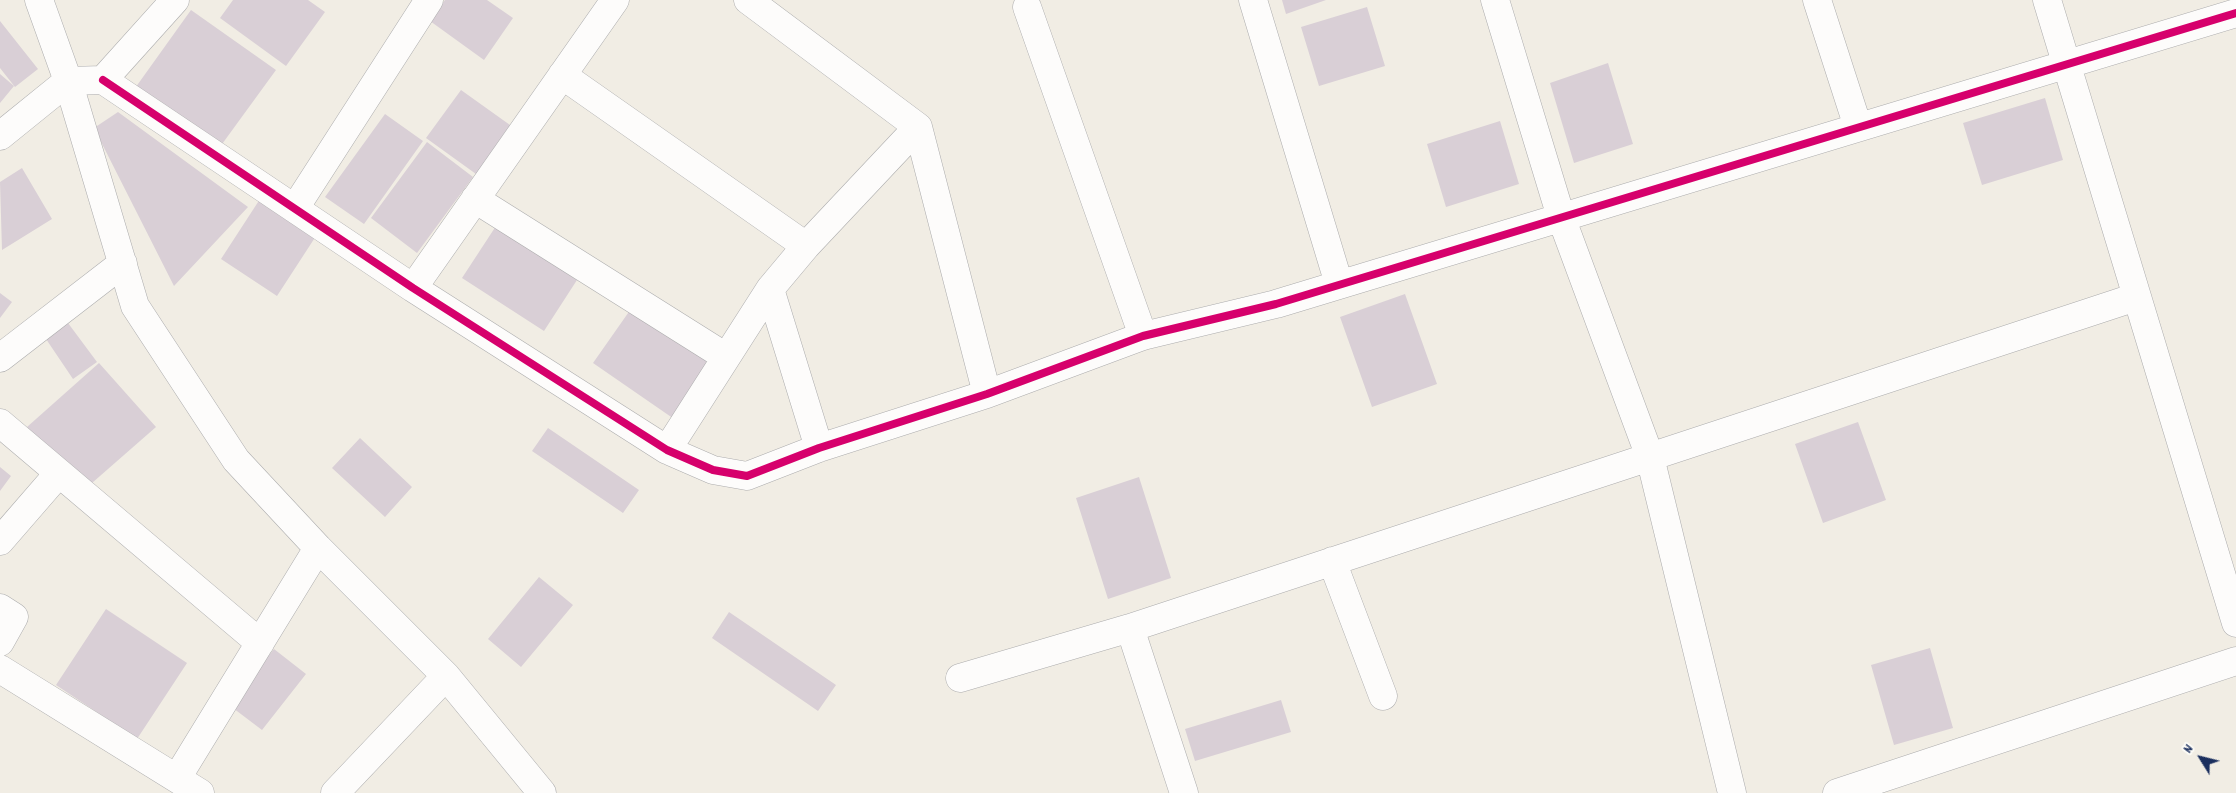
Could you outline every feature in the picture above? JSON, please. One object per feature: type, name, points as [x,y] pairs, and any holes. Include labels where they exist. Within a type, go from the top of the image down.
[{"type":"street","points":[[39,0],[68,81],[136,306],[236,460],[318,548],[446,676],[542,793]]},
{"type":"street","points":[[103,80],[175,0]]},
{"type":"street","points":[[295,208],[428,0]]},
{"type":"street","points":[[413,288],[615,0]]},
{"type":"street","points":[[748,0],[918,127],[987,394]]},
{"type":"street","points":[[1253,0],[1339,284]]},
{"type":"street","points":[[1495,0],[1561,217],[1650,457],[1732,793]]},
{"type":"street","points":[[1817,0],[1858,127]]},
{"type":"street","points":[[2047,0],[2236,623]]},
{"type":"street","points":[[1027,7],[1143,336]]},
{"type":"street","points":[[0,136],[68,81],[103,80],[413,288],[667,450],[713,470],[747,476],[819,448],[987,394],[1143,336],[1276,304],[2236,12]]},
{"type":"street","points":[[562,75],[806,246]]},
{"type":"street","points":[[667,450],[770,289],[806,246],[918,127]]},
{"type":"street","points":[[475,199],[726,357]]},
{"type":"street","points":[[0,358],[123,264]]},
{"type":"street","points":[[770,289],[819,448]]},
{"type":"street","points":[[960,678],[1130,628],[2136,297]]},
{"type":"street","points":[[0,423],[260,643]]},
{"type":"street","points":[[0,541],[59,473]]},
{"type":"street","points":[[177,778],[318,548]]},
{"type":"street","points":[[1332,561],[1383,696]]},
{"type":"street","points":[[0,608],[14,617],[0,642]]},
{"type":"street","points":[[1130,628],[1184,793]]},
{"type":"street","points":[[1837,793],[2236,661]]},
{"type":"street","points":[[0,669],[200,793]]},
{"type":"street","points":[[335,793],[446,676]]},
{"type":"building","points":[[233,0],[308,0],[325,12],[286,66],[220,18]]},
{"type":"building","points":[[445,0],[487,0],[513,18],[484,60],[430,21]]},
{"type":"building","points":[[1282,0],[1326,0],[1286,14]]},
{"type":"building","points":[[1367,7],[1385,66],[1319,86],[1301,27]]},
{"type":"building","points":[[191,10],[276,70],[217,151],[133,91]]},
{"type":"building","points":[[0,21],[38,69],[15,87],[0,68]]},
{"type":"building","points":[[1608,63],[1633,144],[1574,163],[1550,83]]},
{"type":"building","points":[[0,74],[14,86],[0,103]]},
{"type":"building","points":[[461,90],[510,125],[476,174],[426,138]]},
{"type":"building","points":[[2045,98],[2063,160],[1982,185],[1963,123]]},
{"type":"building","points":[[118,112],[248,207],[174,286],[94,128]]},
{"type":"building","points":[[385,114],[423,141],[364,224],[325,197]]},
{"type":"building","points":[[1500,121],[1519,184],[1446,207],[1427,144]]},
{"type":"building","points":[[427,142],[473,177],[417,253],[371,218]]},
{"type":"building","points":[[22,168],[52,219],[2,250],[0,182]]},
{"type":"building","points":[[260,199],[316,236],[277,296],[221,259]]},
{"type":"building","points":[[496,226],[577,280],[544,331],[462,278]]},
{"type":"building","points":[[0,293],[12,302],[0,318]]},
{"type":"building","points":[[1405,294],[1437,384],[1372,407],[1340,317]]},
{"type":"building","points":[[633,306],[716,363],[677,421],[593,363]]},
{"type":"building","points":[[68,323],[97,362],[73,379],[46,339]]},
{"type":"building","points":[[99,363],[156,427],[84,490],[27,427]]},
{"type":"building","points":[[1858,422],[1886,500],[1823,523],[1795,444]]},
{"type":"building","points":[[548,428],[639,490],[623,513],[532,451]]},
{"type":"building","points":[[360,438],[412,487],[385,517],[332,468]]},
{"type":"building","points":[[0,467],[11,476],[0,491]]},
{"type":"building","points":[[1139,477],[1171,578],[1108,599],[1076,498]]},
{"type":"building","points":[[539,577],[573,605],[521,667],[488,639]]},
{"type":"building","points":[[106,609],[187,663],[137,739],[56,685]]},
{"type":"building","points":[[729,612],[836,685],[818,711],[712,638]]},
{"type":"building","points":[[1930,648],[1953,728],[1894,745],[1871,665]]},
{"type":"building","points":[[274,649],[306,674],[262,730],[229,705]]},
{"type":"building","points":[[1281,700],[1291,732],[1195,761],[1185,729]]},
{"type":"cycle path","points":[[103,80],[413,288],[667,450],[713,470],[747,476],[819,448],[987,394],[1143,336],[1276,304],[2236,13]]}]
